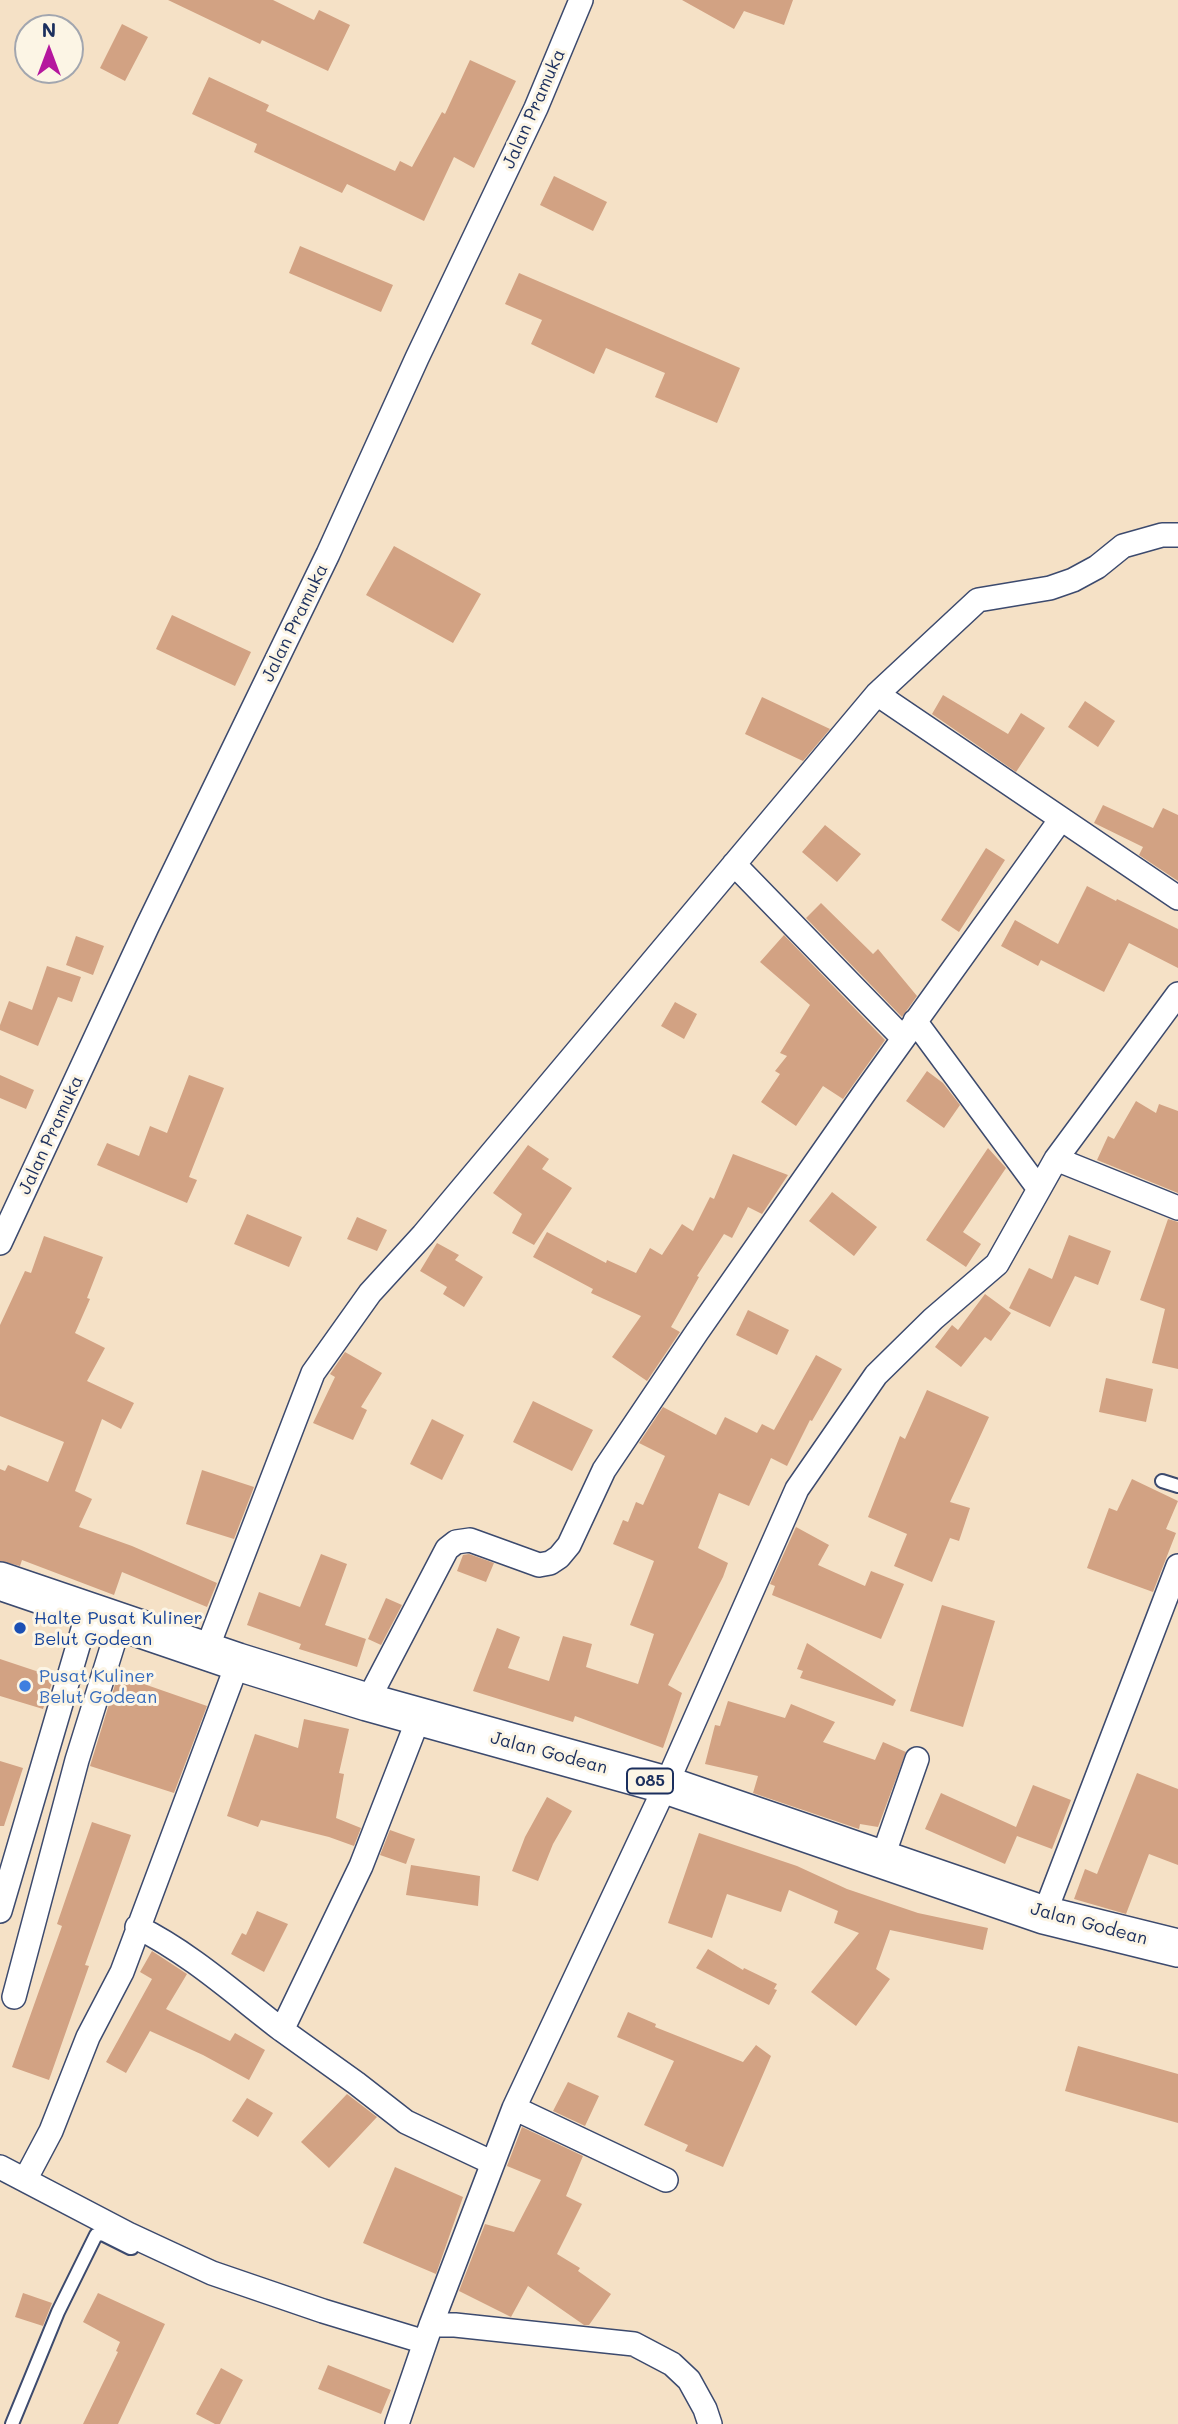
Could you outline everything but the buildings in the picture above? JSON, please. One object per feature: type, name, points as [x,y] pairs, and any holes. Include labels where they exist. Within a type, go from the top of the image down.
[{"type":"main road","name":"Jalan Godean","points":[[0,1581],[222,1657],[367,1702],[666,1785],[1044,1914],[1178,1948]]},
{"type":"street","name":"Jalan Pramuka","points":[[0,1243],[147,927],[328,554],[417,358],[536,108],[581,0]]},
{"type":"street","points":[[25,2179],[51,2131],[88,2036],[122,1972],[313,1373],[370,1293],[423,1235],[877,694],[978,600],[1050,587],[1073,580],[1124,545],[1162,535],[1178,535]]},
{"type":"street","points":[[877,694],[1178,898]]},
{"type":"street","points":[[367,1702],[447,1549],[456,1542],[470,1540],[539,1565],[550,1563],[559,1557],[569,1545],[604,1470],[697,1332],[1061,818]]},
{"type":"street","points":[[734,864],[909,1030],[1039,1189]]},
{"type":"street","points":[[397,2424],[428,2334],[514,2108],[666,1785],[797,1489],[876,1375],[997,1264],[1056,1159],[1178,994]]},
{"type":"street","points":[[1056,1159],[1178,1208]]},
{"type":"street","points":[[1044,1914],[1178,1566]]},
{"type":"street","points":[[0,1911],[104,1617]]},
{"type":"street","points":[[14,1997],[77,1760],[104,1617]]},
{"type":"street","points":[[282,2030],[361,1866],[419,1717]]},
{"type":"street","points":[[882,1859],[917,1759]]},
{"type":"street","points":[[137,1927],[209,1973],[282,2030],[356,2082],[405,2122],[493,2163]]},
{"type":"street","points":[[514,2108],[666,2180]]},
{"type":"street","points":[[0,2167],[212,2273],[323,2311],[428,2334],[454,2325],[634,2344],[672,2364],[690,2380],[710,2424]]},
{"type":"lane","points":[[1162,1481],[1178,1486]]},
{"type":"lane","points":[[12,2424],[58,2312],[96,2235],[102,2234],[130,2248],[138,2238]]},
{"type":"place","name":"Halte Pusat Kuliner Belut Godean","points":[[20,1628]]},
{"type":"place","name":"Pusat Kuliner Belut Godean","points":[[25,1686]]}]
